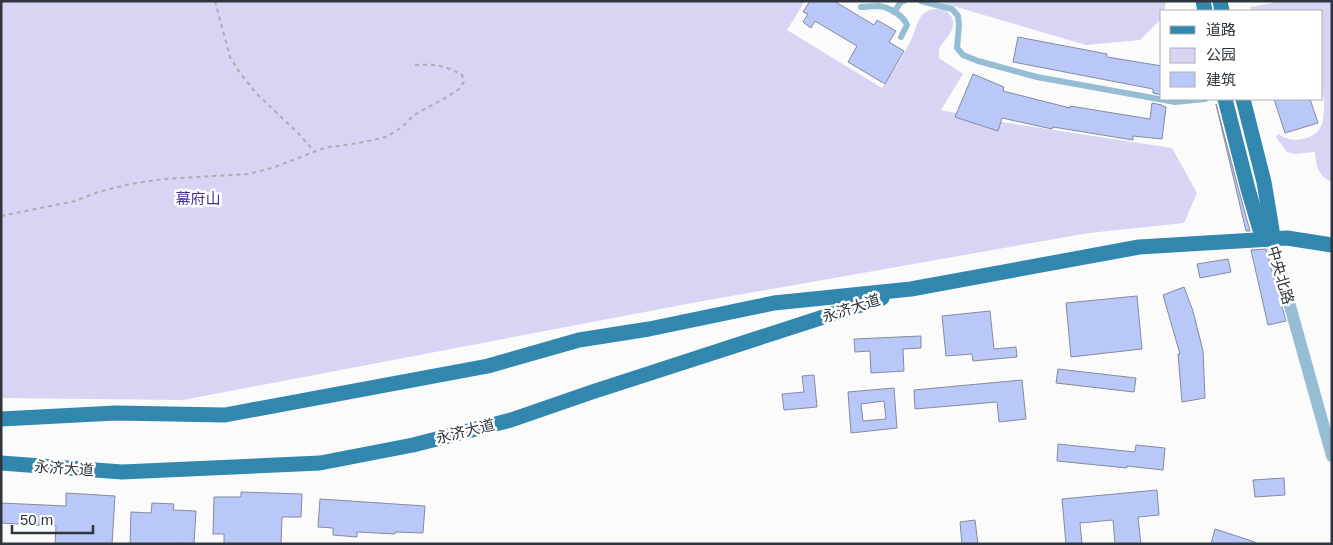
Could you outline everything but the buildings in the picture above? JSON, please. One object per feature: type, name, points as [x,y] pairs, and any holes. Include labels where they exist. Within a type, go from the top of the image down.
[{"type":"main road","name":"中央北路","points":[[1226,100],[1248,189],[1268,233]]},
{"type":"main road","points":[[1244,100],[1264,182],[1268,233]]},
{"type":"main road","points":[[1268,233],[1301,231],[1332,236]]},
{"type":"main road","points":[[1268,233],[1332,245]]},
{"type":"main road","name":"永济大道","points":[[1,419],[116,413],[225,415],[488,366],[579,340],[649,329],[774,303],[911,288],[1139,247],[1268,233]]},
{"type":"main road","name":"永济大道","points":[[1,463],[122,472],[320,463],[413,445],[511,420],[911,288]]},
{"type":"street","name":"中央北路","points":[[1268,233],[1332,456]]},
{"type":"lane","points":[[894,12],[901,2],[904,1]]},
{"type":"lane","points":[[922,1],[952,9],[958,16],[957,48],[963,55],[1037,77],[1160,100]]},
{"type":"lane","points":[[861,7],[880,6],[905,19],[907,25],[901,37]]},
{"type":"lane","points":[[1162,100],[1175,102],[1195,100]]},
{"type":"path","points":[[214,1],[230,57],[240,73],[257,94],[314,151]]},
{"type":"path","points":[[1,216],[75,201],[130,184],[163,179],[256,172],[272,168],[327,147],[386,137],[402,127],[414,114],[447,98],[459,89],[464,82],[462,76],[450,69],[434,64],[415,65]]},
{"type":"green space","name":"幕府山","points":[[1,1],[805,1],[787,30],[882,88],[912,39],[923,14],[931,9],[941,9],[952,17],[953,26],[939,48],[939,58],[963,74],[941,110],[989,120],[1172,148],[1197,193],[1184,223],[1089,233],[692,303],[183,400],[1,398]]},
{"type":"green space","points":[[936,1],[1166,1],[1164,10],[1160,10],[1160,20],[1140,40],[1086,45]]},
{"type":"green space","points":[[1282,1],[1332,1],[1332,182],[1321,174],[1316,162],[1315,152],[1294,154],[1287,152],[1276,137],[1278,134],[1293,140],[1306,138],[1315,134],[1322,123],[1324,109],[1323,10],[1252,10],[1250,7]]}]
